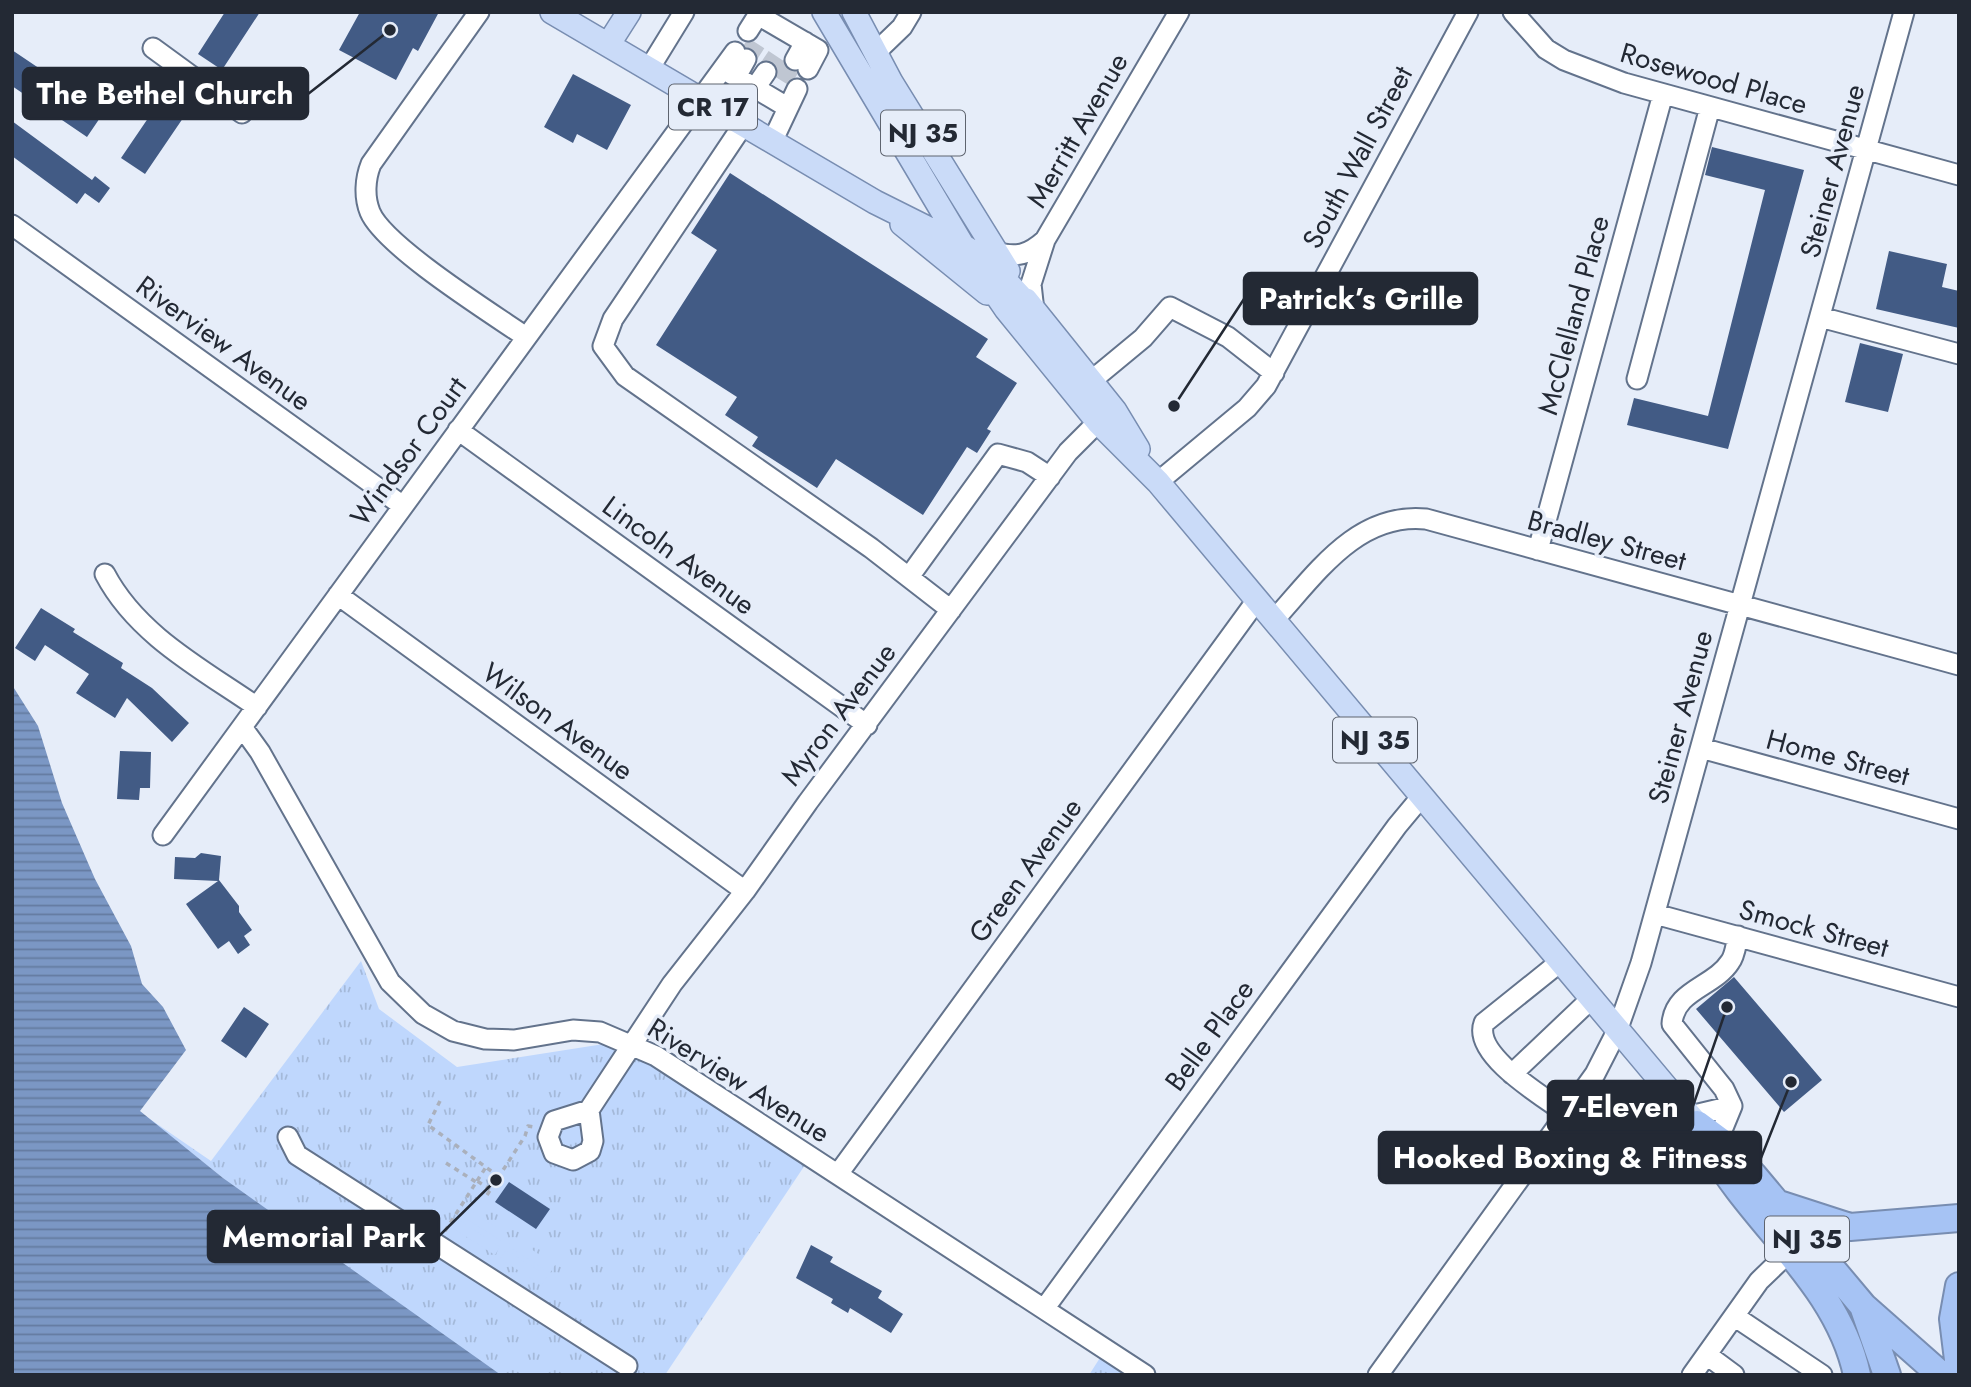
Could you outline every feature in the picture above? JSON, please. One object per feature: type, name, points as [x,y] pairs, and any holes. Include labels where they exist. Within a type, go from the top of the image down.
[{"type":"highway","name":"NJ 35","points":[[1702,1126],[1778,1204],[1863,1306],[1887,1375]]},
{"type":"highway","name":"NJ 35","points":[[1702,1126],[1738,1190],[1829,1304],[1849,1346],[1853,1374]]},
{"type":"highway","points":[[1778,1204],[1850,1227],[1959,1218]]},
{"type":"highway","points":[[1959,1286],[1953,1337],[1959,1368]]},
{"type":"highway","points":[[1863,1306],[1941,1375]]},
{"type":"main road","name":"CR 17","points":[[552,12],[875,202],[963,246],[989,263],[1034,311]]},
{"type":"main road","points":[[608,46],[629,12]]},
{"type":"main road","name":"NJ 35","points":[[824,12],[963,246],[1006,309],[1098,422],[1158,482],[1617,1031],[1702,1126]]},
{"type":"main road","name":"NJ 35","points":[[854,12],[875,53],[995,252],[1034,311],[1115,411],[1158,482]]},
{"type":"main road","name":"CR 17","points":[[875,202],[1006,309]]},
{"type":"street","points":[[479,12],[371,164],[366,181],[367,201],[370,214],[390,239],[526,337]]},
{"type":"street","points":[[875,53],[902,27],[911,12]]},
{"type":"street","name":"Merritt Avenue","points":[[1034,311],[1031,284],[1045,240],[1179,12]]},
{"type":"street","name":"South Wall Street","points":[[1158,482],[1247,408],[1274,373],[1468,12]]},
{"type":"street","name":"Rosewood Place","points":[[1513,12],[1530,34],[1564,60],[1663,94],[1959,175]]},
{"type":"street","name":"Steiner Avenue","points":[[1378,1375],[1595,1074],[1617,1031],[1655,914],[1702,748],[1905,12]]},
{"type":"street","points":[[649,69],[672,19]]},
{"type":"street","points":[[759,24],[799,51],[840,41]]},
{"type":"street","points":[[153,48],[242,113]]},
{"type":"street","name":"Windsor Court","points":[[163,835],[699,99],[729,73],[741,55]]},
{"type":"street","points":[[729,73],[777,89],[772,142]]},
{"type":"street","name":"McClelland Place","points":[[1538,550],[1663,94]]},
{"type":"street","points":[[1637,379],[1710,107]]},
{"type":"street","points":[[743,125],[620,308],[603,346],[625,376],[909,577],[951,610]]},
{"type":"street","name":"Riverview Avenue","points":[[12,225],[403,506]]},
{"type":"street","name":"Merritt Avenue","points":[[995,252],[1019,256],[1032,252],[1045,240]]},
{"type":"street","points":[[1091,381],[1143,338],[1170,307],[1228,337],[1274,373]]},
{"type":"street","points":[[1820,317],[1959,354]]},
{"type":"street","name":"Myron Avenue","points":[[589,1110],[672,984],[746,891],[800,812],[1050,477],[1069,452],[1098,422]]},
{"type":"street","name":"Lincoln Avenue","points":[[458,430],[867,725]]},
{"type":"street","points":[[909,577],[998,454],[1027,462],[1050,477]]},
{"type":"street","name":"Bradley Street","points":[[1274,620],[1339,552],[1365,531],[1388,520],[1426,519],[1959,666]]},
{"type":"street","points":[[105,574],[118,598],[159,639],[257,707]]},
{"type":"street","name":"Wilson Avenue","points":[[338,595],[746,891]]},
{"type":"street","name":"Green Avenue","points":[[838,1174],[1257,600]]},
{"type":"street","name":"Riverview Avenue","points":[[242,727],[260,752],[390,982],[423,1014],[453,1031],[485,1039],[514,1040],[573,1030],[600,1032],[656,1056],[1145,1375]]},
{"type":"street","name":"Home Street","points":[[1702,748],[1959,819]]},
{"type":"street","name":"Belle Place","points":[[1044,1309],[1397,826],[1422,796]]},
{"type":"street","name":"Smock Street","points":[[1655,914],[1959,997]]},
{"type":"street","points":[[1732,1106],[1724,1089],[1672,1024],[1672,1015],[1680,1001],[1730,963],[1738,936]]},
{"type":"street","points":[[1560,962],[1484,1023],[1484,1041],[1502,1066],[1566,1113]]},
{"type":"street","points":[[1513,1074],[1591,999]]},
{"type":"street","points":[[1702,1126],[1732,1106]]},
{"type":"street","points":[[1702,1126],[1732,1106]]},
{"type":"street","points":[[589,1110],[593,1141],[584,1157],[573,1160],[554,1153],[548,1138],[550,1129],[562,1116],[589,1110]]},
{"type":"street","points":[[288,1138],[297,1155],[627,1366]]},
{"type":"street","points":[[1692,1375],[1759,1281],[1788,1254]]},
{"type":"street","points":[[1734,1316],[1822,1375]]},
{"type":"street","points":[[1707,1355],[1734,1375]]},
{"type":"path","points":[[440,1101],[428,1125],[499,1176]]},
{"type":"path","points":[[487,1195],[525,1136],[528,1126],[550,1129]]},
{"type":"path","points":[[446,1163],[490,1189]]},
{"type":"path","points":[[436,1245],[486,1167]]},
{"type":"green space","points":[[361,961],[379,1009],[457,1067],[623,1041],[809,1159],[665,1375],[469,1375],[144,1115],[211,1161]]},
{"type":"green space","points":[[467,1208],[508,1235],[503,1242],[462,1216]]},
{"type":"green space","points":[[459,1220],[500,1247],[495,1255],[454,1229]]},
{"type":"green space","points":[[513,1237],[555,1265],[550,1273],[508,1246]]},
{"type":"green space","points":[[506,1250],[547,1276],[542,1285],[500,1259]]},
{"type":"green space","points":[[1105,1350],[1143,1375],[1089,1375]]},
{"type":"shaded area","points":[[12,685],[38,726],[62,803],[95,879],[131,946],[142,984],[163,1007],[186,1050],[140,1111],[223,1178],[501,1375],[12,1375]]},
{"type":"building","points":[[225,12],[260,12],[222,70],[198,54]]},
{"type":"building","points":[[360,12],[439,12],[418,51],[413,48],[396,80],[339,50]]},
{"type":"building","points":[[12,50],[104,112],[87,137],[12,86]]},
{"type":"building","points":[[573,74],[631,105],[607,150],[577,134],[573,143],[544,127]]},
{"type":"building","points":[[172,83],[196,99],[145,174],[121,158]]},
{"type":"building","points":[[12,121],[92,180],[95,176],[110,188],[99,203],[85,193],[77,204],[12,156]]},
{"type":"building","points":[[1712,147],[1804,170],[1728,449],[1627,425],[1634,398],[1708,416],[1765,190],[1705,175]]},
{"type":"building","points":[[730,173],[988,339],[976,357],[1017,383],[987,429],[991,431],[977,453],[967,447],[923,515],[836,459],[817,488],[752,446],[758,437],[725,415],[737,397],[656,345],[717,250],[691,233]]},
{"type":"building","points":[[1889,251],[1947,264],[1942,287],[1959,291],[1959,328],[1876,309]]},
{"type":"building","points":[[1860,343],[1903,354],[1888,412],[1845,402]]},
{"type":"building","points":[[41,608],[75,629],[73,632],[123,663],[121,668],[152,688],[189,723],[172,742],[127,698],[115,718],[76,693],[89,674],[45,645],[35,661],[15,648]]},
{"type":"building","points":[[120,751],[151,752],[150,788],[140,788],[139,800],[117,799]]},
{"type":"building","points":[[201,853],[221,856],[219,880],[239,906],[239,912],[252,930],[244,936],[250,945],[238,954],[229,941],[218,949],[186,904],[218,881],[174,879],[175,857],[195,858]]},
{"type":"building","points":[[1734,977],[1822,1080],[1784,1112],[1696,1009]]},
{"type":"building","points":[[244,1007],[269,1024],[246,1058],[221,1041]]},
{"type":"building","points":[[509,1182],[550,1209],[536,1229],[495,1202]]},
{"type":"building","points":[[811,1245],[833,1257],[830,1262],[882,1291],[878,1298],[903,1314],[891,1333],[850,1308],[848,1313],[831,1303],[833,1299],[796,1278]]},
{"type":"tunnel","points":[[746,59],[759,39]]},
{"type":"tunnel","points":[[766,72],[780,51]]},
{"type":"tunnel","points":[[782,81],[795,60]]},
{"type":"place","name":"The Bethel Church","points":[[390,30]]},
{"type":"place","name":"Patrick’s Grille","points":[[1174,406]]},
{"type":"place","name":"7-Eleven","points":[[1727,1007]]},
{"type":"place","name":"Hooked Boxing & Fitness","points":[[1791,1082]]},
{"type":"place","name":"Memorial Park","points":[[496,1180]]}]
